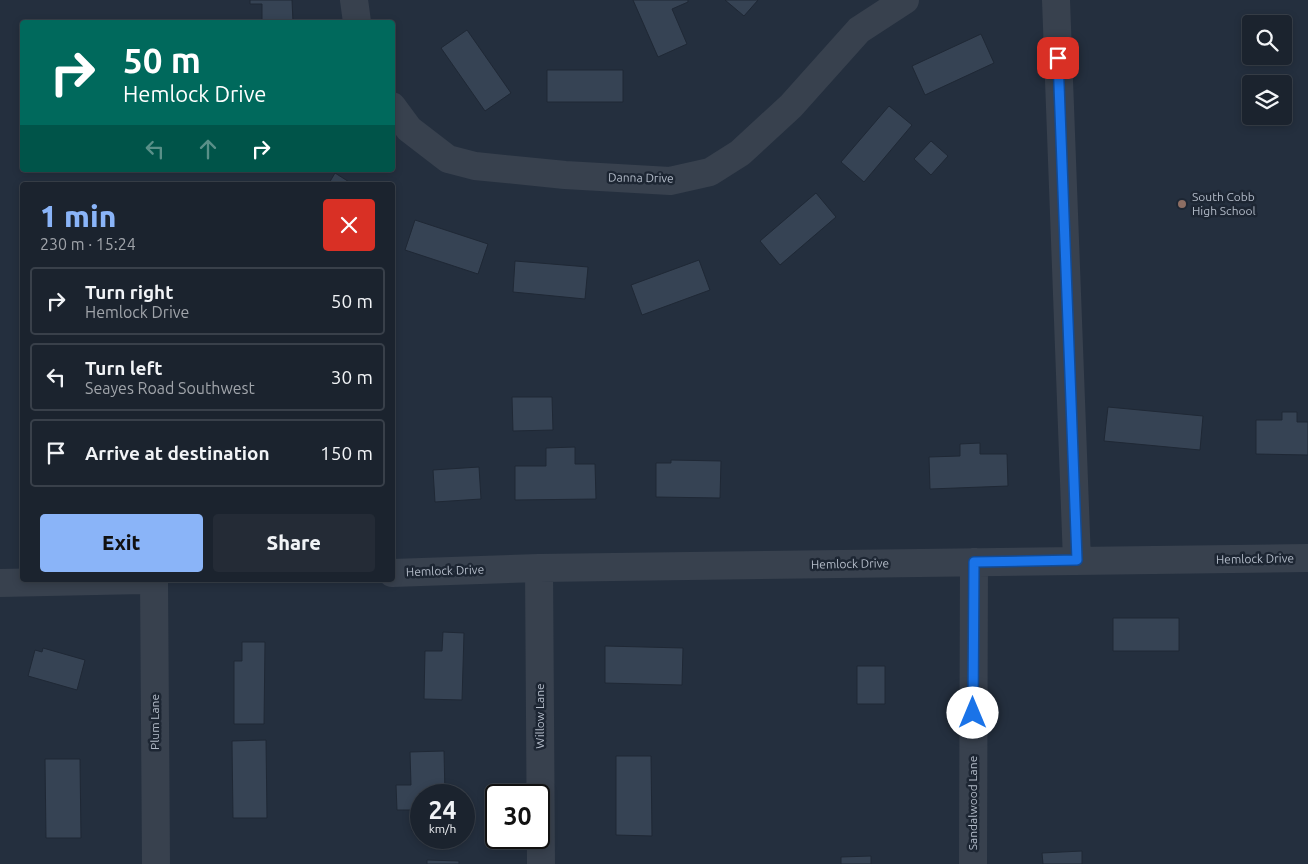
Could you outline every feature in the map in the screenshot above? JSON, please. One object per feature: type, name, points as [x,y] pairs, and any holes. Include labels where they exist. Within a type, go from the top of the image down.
[{"type":"street","points":[[354,0],[357,20]]},
{"type":"street","name":"Danna Drive","points":[[395,110],[409,129],[448,159],[475,166],[564,175],[670,181],[710,172],[740,153],[791,106],[860,30],[905,0]]},
{"type":"street","points":[[1056,0],[1077,560]]},
{"type":"street","name":"Hemlock Drive","points":[[395,572],[539,568],[1308,558]]},
{"type":"street","name":"Sandalwood Lane","points":[[973,864],[974,562]]},
{"type":"street","name":"Willow Lane","points":[[539,568],[542,864]]},
{"type":"street","points":[[0,583],[48,582]]},
{"type":"street","name":"Plum Lane","points":[[154,582],[156,864]]},
{"type":"building","points":[[250,0],[292,0],[293,20],[262,20],[262,4],[250,4]]},
{"type":"building","points":[[633,0],[688,0],[688,2],[672,9],[687,44],[658,57]]},
{"type":"building","points":[[725,0],[758,0],[744,16]]},
{"type":"building","points":[[467,30],[511,93],[485,111],[441,48]]},
{"type":"building","points":[[981,34],[994,63],[925,95],[912,66]]},
{"type":"building","points":[[547,70],[623,70],[623,102],[547,102]]},
{"type":"building","points":[[889,106],[912,125],[864,182],[841,162]]},
{"type":"building","points":[[931,141],[948,156],[931,175],[914,159]]},
{"type":"building","points":[[335,173],[349,182],[330,182]]},
{"type":"building","points":[[816,193],[836,217],[780,265],[760,241]]},
{"type":"building","points":[[415,220],[488,244],[478,274],[405,250]]},
{"type":"building","points":[[699,260],[710,290],[642,315],[631,285]]},
{"type":"building","points":[[515,261],[588,267],[585,299],[513,292]]},
{"type":"building","points":[[512,397],[552,397],[553,430],[513,431]]},
{"type":"building","points":[[1108,407],[1203,416],[1200,450],[1104,441]]},
{"type":"building","points":[[1282,412],[1297,412],[1297,422],[1308,422],[1308,455],[1256,454],[1256,420],[1282,420]]},
{"type":"building","points":[[980,443],[980,454],[1007,454],[1008,486],[930,489],[929,457],[960,456],[960,444]]},
{"type":"building","points":[[575,447],[575,464],[595,464],[596,499],[515,500],[515,466],[546,466],[546,448]]},
{"type":"building","points":[[671,460],[721,461],[720,498],[656,497],[656,463],[671,463]]},
{"type":"building","points":[[479,467],[481,499],[435,502],[433,470]]},
{"type":"building","points":[[1113,618],[1179,618],[1179,651],[1113,651]]},
{"type":"building","points":[[443,632],[464,633],[462,700],[424,699],[425,651],[442,651]]},
{"type":"building","points":[[242,642],[265,642],[264,724],[234,724],[234,661],[242,661]]},
{"type":"building","points":[[605,646],[683,648],[682,685],[605,683]]},
{"type":"building","points":[[43,648],[85,660],[77,690],[28,676],[35,650],[42,652]]},
{"type":"building","points":[[857,666],[885,666],[885,704],[857,704]]},
{"type":"building","points":[[266,740],[267,818],[233,818],[232,741]]},
{"type":"building","points":[[444,751],[445,784],[411,784],[410,752]]},
{"type":"building","points":[[616,756],[651,756],[652,836],[616,835]]},
{"type":"building","points":[[45,759],[80,759],[81,838],[46,838]]},
{"type":"building","points":[[396,785],[410,785],[410,810],[397,810]]},
{"type":"building","points":[[1082,851],[1082,864],[1043,864],[1042,853]]},
{"type":"building","points":[[871,856],[871,864],[841,864],[841,857]]},
{"type":"building","points":[[427,860],[459,861],[459,864],[427,864]]},
{"type":"place","name":"South Cobb High School","points":[[1182,204]]},
{"type":"route","points":[[973,713],[974,562],[1077,560],[1058,58]]}]
